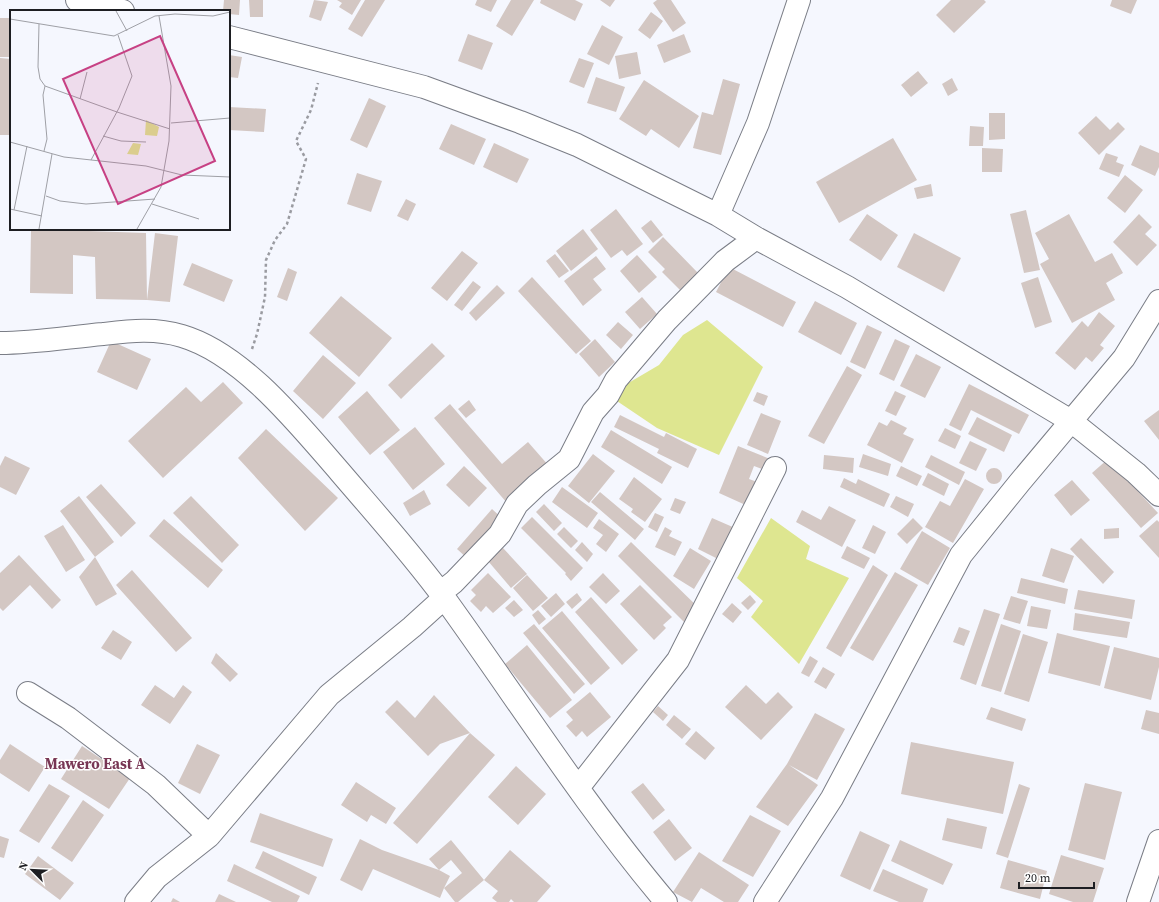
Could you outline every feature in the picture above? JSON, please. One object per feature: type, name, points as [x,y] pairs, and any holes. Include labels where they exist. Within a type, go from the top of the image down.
[{"type":"street","points":[[77,0],[118,10]]},
{"type":"street","points":[[718,215],[758,124],[799,0]]},
{"type":"street","points":[[230,37],[424,87],[554,134],[718,215],[756,238],[847,287],[1071,421],[1136,473],[1159,495]]},
{"type":"street","points":[[136,902],[157,877],[209,836],[329,696],[412,627],[500,534],[517,504],[569,459],[593,412],[608,395],[616,380],[667,320],[724,261],[756,238]]},
{"type":"street","points":[[765,902],[832,798],[961,555],[1124,358],[1159,301]]},
{"type":"street","points":[[0,343],[144,330],[173,333],[199,341],[217,351],[258,384],[296,420],[418,564],[442,595],[630,860],[666,902]]},
{"type":"street","points":[[578,788],[678,660],[775,468]]},
{"type":"street","points":[[28,693],[68,718],[156,785],[209,836]]},
{"type":"street","points":[[1138,902],[1159,841]]},
{"type":"path","points":[[243,372],[258,334],[265,297],[266,260],[275,240],[287,224],[306,159],[296,141],[311,110],[318,82],[326,62]]},
{"type":"green space","points":[[707,320],[763,367],[719,455],[657,428],[608,395],[659,365],[683,335]]},
{"type":"green space","points":[[771,518],[810,546],[806,559],[849,578],[799,664],[751,617],[763,601],[737,578]]},
{"type":"building","points":[[224,0],[240,0],[239,15],[230,14],[230,10],[223,10]]},
{"type":"building","points":[[249,0],[263,0],[263,17],[250,17]]},
{"type":"building","points":[[314,0],[328,2],[321,21],[309,17]]},
{"type":"building","points":[[337,0],[361,0],[352,15],[339,7],[342,3]]},
{"type":"building","points":[[365,0],[385,0],[362,37],[348,29]]},
{"type":"building","points":[[477,0],[497,0],[491,12],[475,5]]},
{"type":"building","points":[[511,0],[534,0],[512,36],[496,26]]},
{"type":"building","points":[[541,0],[575,0],[583,4],[575,21],[540,3]]},
{"type":"building","points":[[600,0],[615,0],[610,7]]},
{"type":"building","points":[[657,0],[671,0],[686,23],[673,32],[653,3]]},
{"type":"building","points":[[951,0],[984,0],[986,2],[954,33],[936,15]]},
{"type":"building","points":[[1112,0],[1137,0],[1131,14],[1110,6]]},
{"type":"building","points":[[651,12],[663,21],[650,39],[638,30]]},
{"type":"building","points":[[0,18],[10,18],[10,57],[0,57]]},
{"type":"building","points":[[602,25],[623,37],[609,65],[587,54]]},
{"type":"building","points":[[468,34],[493,43],[482,70],[458,61]]},
{"type":"building","points":[[684,34],[691,52],[664,63],[657,45]]},
{"type":"building","points":[[637,52],[641,74],[619,79],[615,56]]},
{"type":"building","points":[[230,55],[242,57],[238,78],[230,77]]},
{"type":"building","points":[[0,58],[10,59],[10,135],[0,135]]},
{"type":"building","points":[[579,58],[594,63],[584,88],[569,82]]},
{"type":"building","points":[[918,71],[928,83],[911,97],[901,85]]},
{"type":"building","points":[[596,77],[625,87],[616,112],[587,103]]},
{"type":"building","points":[[952,78],[958,90],[948,96],[942,84]]},
{"type":"building","points":[[723,79],[740,84],[721,155],[693,148],[702,112],[713,115]]},
{"type":"building","points":[[644,80],[699,116],[679,148],[651,129],[646,136],[619,119]]},
{"type":"building","points":[[369,98],[386,106],[367,148],[350,140]]},
{"type":"building","points":[[230,107],[266,109],[264,132],[230,130]]},
{"type":"building","points":[[989,113],[1005,113],[1005,139],[989,140]]},
{"type":"building","points":[[1096,116],[1110,130],[1118,122],[1125,129],[1099,155],[1078,133]]},
{"type":"building","points":[[451,124],[486,139],[474,165],[439,149]]},
{"type":"building","points":[[970,126],[984,127],[983,146],[969,146]]},
{"type":"building","points":[[893,138],[917,180],[839,223],[816,182]]},
{"type":"building","points":[[494,143],[529,159],[517,183],[483,167]]},
{"type":"building","points":[[1140,145],[1159,153],[1159,167],[1155,176],[1131,165]]},
{"type":"building","points":[[982,148],[1003,149],[1002,172],[982,172]]},
{"type":"building","points":[[1106,153],[1118,157],[1116,162],[1124,165],[1119,177],[1099,169]]},
{"type":"building","points":[[357,173],[382,181],[371,212],[347,204]]},
{"type":"building","points":[[1125,175],[1143,190],[1125,213],[1107,198]]},
{"type":"building","points":[[931,184],[933,196],[917,199],[914,188]]},
{"type":"building","points":[[406,199],[416,204],[408,221],[397,216]]},
{"type":"building","points":[[616,209],[643,244],[627,256],[622,250],[611,258],[590,230]]},
{"type":"building","points":[[1026,210],[1040,270],[1024,273],[1010,214]]},
{"type":"building","points":[[867,214],[898,235],[881,261],[849,240]]},
{"type":"building","points":[[1069,214],[1095,262],[1112,253],[1123,273],[1106,283],[1115,300],[1072,323],[1040,264],[1049,259],[1035,233]]},
{"type":"building","points":[[1139,214],[1152,227],[1145,234],[1157,245],[1137,266],[1113,242]]},
{"type":"building","points":[[651,220],[663,235],[653,243],[641,228]]},
{"type":"building","points":[[583,229],[598,249],[571,271],[556,251]]},
{"type":"building","points":[[31,230],[146,233],[147,300],[96,299],[95,257],[73,255],[73,294],[30,293]]},
{"type":"building","points":[[155,233],[178,236],[170,302],[147,300]]},
{"type":"building","points":[[914,233],[961,258],[944,292],[897,267]]},
{"type":"building","points":[[663,237],[698,273],[680,290],[662,272],[665,269],[648,252]]},
{"type":"building","points":[[462,251],[478,263],[447,301],[431,288]]},
{"type":"building","points":[[555,254],[569,271],[559,278],[546,261]]},
{"type":"building","points":[[637,255],[657,277],[639,293],[620,271]]},
{"type":"building","points":[[596,256],[606,269],[593,279],[602,290],[583,306],[564,281]]},
{"type":"building","points":[[192,263],[233,280],[224,302],[183,285]]},
{"type":"building","points":[[729,267],[796,302],[783,327],[716,292]]},
{"type":"building","points":[[288,268],[297,272],[287,301],[277,297]]},
{"type":"building","points":[[532,277],[591,341],[576,354],[518,291]]},
{"type":"building","points":[[1038,277],[1052,322],[1035,328],[1021,283]]},
{"type":"building","points":[[473,281],[481,287],[462,311],[454,305]]},
{"type":"building","points":[[497,285],[505,293],[476,321],[469,313]]},
{"type":"building","points":[[341,296],[392,338],[359,377],[309,333]]},
{"type":"building","points":[[642,297],[657,314],[640,329],[625,312]]},
{"type":"building","points":[[815,301],[857,323],[841,355],[798,332]]},
{"type":"building","points":[[1099,312],[1115,326],[1100,345],[1104,348],[1092,362],[1086,357],[1075,370],[1055,353],[1082,321],[1088,327]]},
{"type":"building","points":[[618,322],[633,335],[621,349],[606,335]]},
{"type":"building","points":[[867,325],[882,332],[865,369],[850,362]]},
{"type":"building","points":[[595,339],[615,362],[599,377],[579,354]]},
{"type":"building","points":[[895,339],[910,346],[894,381],[879,374]]},
{"type":"building","points":[[111,341],[151,359],[137,390],[97,372]]},
{"type":"building","points":[[432,343],[445,356],[401,399],[388,385]]},
{"type":"building","points":[[916,354],[941,367],[925,398],[900,386]]},
{"type":"building","points":[[323,355],[356,383],[323,419],[293,391]]},
{"type":"building","points":[[847,366],[862,375],[824,444],[808,436]]},
{"type":"building","points":[[223,382],[243,403],[163,478],[128,441],[186,387],[201,402]]},
{"type":"building","points":[[969,384],[1029,415],[1019,434],[971,410],[961,431],[949,425]]},
{"type":"building","points":[[367,391],[400,430],[370,455],[338,417]]},
{"type":"building","points":[[895,391],[906,396],[896,416],[885,411]]},
{"type":"building","points":[[757,392],[768,396],[764,406],[753,401]]},
{"type":"building","points":[[469,400],[476,410],[466,418],[458,409]]},
{"type":"building","points":[[450,404],[502,464],[528,442],[549,466],[507,503],[434,418]]},
{"type":"building","points":[[1159,410],[1159,440],[1144,421]]},
{"type":"building","points":[[761,413],[781,421],[768,454],[747,445]]},
{"type":"building","points":[[620,415],[664,437],[666,433],[697,449],[688,468],[657,453],[659,449],[614,427]]},
{"type":"building","points":[[977,417],[1012,435],[1004,452],[968,434]]},
{"type":"building","points":[[891,420],[907,428],[903,434],[914,439],[902,463],[867,445],[879,422],[887,426]]},
{"type":"building","points":[[415,427],[445,464],[413,490],[383,452]]},
{"type":"building","points":[[945,428],[961,436],[955,449],[938,441]]},
{"type":"building","points":[[266,429],[338,498],[305,531],[238,458]]},
{"type":"building","points":[[611,430],[672,467],[662,484],[601,447]]},
{"type":"building","points":[[970,441],[987,449],[976,471],[959,463]]},
{"type":"building","points":[[738,446],[770,459],[765,470],[754,466],[749,479],[760,483],[750,507],[719,493]]},
{"type":"building","points":[[593,454],[615,471],[589,503],[568,486]]},
{"type":"building","points":[[863,454],[891,464],[888,476],[859,467]]},
{"type":"building","points":[[824,455],[854,458],[853,473],[823,469]]},
{"type":"building","points":[[931,455],[965,472],[959,485],[925,467]]},
{"type":"building","points":[[5,456],[30,468],[16,495],[0,487],[0,466]]},
{"type":"building","points":[[1108,459],[1158,513],[1141,528],[1092,473]]},
{"type":"building","points":[[464,466],[487,488],[469,507],[446,485]]},
{"type":"building","points":[[901,466],[922,476],[917,486],[896,476]]},
{"type":"building","points":[[994,468],[1000,470],[1002,476],[1000,482],[994,484],[988,482],[986,476],[988,470]]},
{"type":"building","points":[[928,473],[949,484],[944,496],[922,485]]},
{"type":"building","points":[[634,477],[662,499],[645,522],[631,512],[633,509],[619,499]]},
{"type":"building","points":[[844,478],[856,484],[858,479],[890,494],[884,507],[840,487]]},
{"type":"building","points":[[965,479],[984,489],[953,543],[925,527],[940,501],[950,506]]},
{"type":"building","points":[[1072,480],[1090,500],[1071,516],[1054,495]]},
{"type":"building","points":[[101,484],[136,523],[121,537],[86,497]]},
{"type":"building","points":[[562,487],[598,513],[587,528],[552,502]]},
{"type":"building","points":[[424,490],[431,504],[410,516],[403,503]]},
{"type":"building","points":[[600,492],[644,529],[635,540],[591,502]]},
{"type":"building","points":[[79,496],[114,542],[95,557],[60,511]]},
{"type":"building","points":[[191,496],[239,545],[222,563],[173,513]]},
{"type":"building","points":[[896,496],[914,504],[908,517],[890,507]]},
{"type":"building","points":[[675,498],[686,502],[680,514],[670,510]]},
{"type":"building","points":[[544,504],[562,523],[554,531],[536,512]]},
{"type":"building","points":[[829,506],[856,520],[842,547],[796,522],[802,510],[821,520]]},
{"type":"building","points":[[492,509],[504,520],[468,559],[457,549]]},
{"type":"building","points":[[655,513],[664,517],[657,532],[648,527]]},
{"type":"building","points":[[532,517],[583,568],[571,581],[565,574],[566,573],[521,528]]},
{"type":"building","points":[[712,518],[735,528],[722,561],[698,549]]},
{"type":"building","points":[[913,518],[923,528],[907,544],[897,534]]},
{"type":"building","points":[[164,519],[223,570],[208,588],[149,536]]},
{"type":"building","points":[[599,519],[619,534],[606,552],[596,544],[603,535],[593,528]]},
{"type":"building","points":[[1157,520],[1159,522],[1159,558],[1139,536]]},
{"type":"building","points":[[63,525],[85,560],[66,572],[44,536]]},
{"type":"building","points":[[873,525],[886,532],[875,554],[862,548]]},
{"type":"building","points":[[564,527],[578,541],[571,548],[557,534]]},
{"type":"building","points":[[665,527],[672,531],[669,536],[682,542],[675,556],[655,547]]},
{"type":"building","points":[[1119,528],[1119,538],[1104,539],[1104,529]]},
{"type":"building","points":[[922,531],[950,548],[928,585],[900,569]]},
{"type":"building","points":[[1081,538],[1114,572],[1103,584],[1070,549]]},
{"type":"building","points":[[582,542],[593,554],[587,562],[575,550]]},
{"type":"building","points":[[631,542],[701,610],[687,625],[618,556]]},
{"type":"building","points":[[847,546],[870,558],[864,569],[841,558]]},
{"type":"building","points":[[503,548],[527,574],[511,588],[488,561]]},
{"type":"building","points":[[690,548],[711,561],[694,589],[673,576]]},
{"type":"building","points":[[1051,548],[1074,556],[1064,583],[1042,576]]},
{"type":"building","points":[[19,555],[61,600],[52,609],[30,585],[3,611],[0,608],[0,573]]},
{"type":"building","points":[[95,557],[117,594],[96,606],[79,577]]},
{"type":"building","points":[[873,565],[888,575],[841,657],[826,648]]},
{"type":"building","points":[[132,570],[192,638],[176,652],[116,585]]},
{"type":"building","points":[[895,572],[918,585],[873,661],[850,648]]},
{"type":"building","points":[[488,573],[511,597],[493,613],[486,606],[481,612],[470,601],[476,595],[471,590]]},
{"type":"building","points":[[603,573],[620,591],[606,604],[589,587]]},
{"type":"building","points":[[527,575],[548,598],[533,611],[513,588]]},
{"type":"building","points":[[1021,578],[1068,589],[1065,604],[1017,593]]},
{"type":"building","points":[[640,585],[672,617],[663,625],[666,628],[654,640],[620,604]]},
{"type":"building","points":[[1078,590],[1135,600],[1132,619],[1074,609]]},
{"type":"building","points":[[556,593],[565,604],[551,617],[541,606]]},
{"type":"building","points":[[577,593],[582,600],[572,609],[566,602]]},
{"type":"building","points":[[750,595],[756,602],[748,610],[741,603]]},
{"type":"building","points":[[1011,596],[1028,601],[1020,624],[1003,619]]},
{"type":"building","points":[[591,597],[638,650],[622,665],[575,612]]},
{"type":"building","points":[[514,600],[523,610],[514,617],[505,608]]},
{"type":"building","points":[[732,603],[742,612],[733,623],[722,614]]},
{"type":"building","points":[[1031,606],[1051,610],[1047,629],[1027,626]]},
{"type":"building","points":[[984,609],[1000,614],[976,685],[960,679]]},
{"type":"building","points":[[538,610],[546,619],[539,625],[532,615]]},
{"type":"building","points":[[562,611],[610,668],[591,685],[542,628]]},
{"type":"building","points":[[1075,613],[1130,622],[1127,638],[1073,630]]},
{"type":"building","points":[[534,624],[585,684],[574,694],[523,633]]},
{"type":"building","points":[[1001,624],[1021,631],[1001,692],[981,686]]},
{"type":"building","points":[[959,627],[970,631],[964,646],[953,642]]},
{"type":"building","points":[[113,630],[132,642],[121,660],[101,648]]},
{"type":"building","points":[[1057,633],[1110,646],[1100,686],[1048,673]]},
{"type":"building","points":[[1023,634],[1048,642],[1029,702],[1004,694]]},
{"type":"building","points":[[527,645],[572,700],[550,718],[505,664]]},
{"type":"building","points":[[1114,647],[1159,658],[1159,667],[1151,700],[1104,688]]},
{"type":"building","points":[[216,653],[238,674],[230,682],[211,663]]},
{"type":"building","points":[[810,656],[818,661],[809,677],[801,673]]},
{"type":"building","points":[[823,667],[835,674],[826,689],[814,682]]},
{"type":"building","points":[[155,685],[174,698],[183,685],[192,692],[170,724],[141,705]]},
{"type":"building","points":[[746,685],[766,704],[778,692],[793,707],[761,740],[725,707]]},
{"type":"building","points":[[590,692],[611,717],[587,737],[582,731],[576,737],[566,726],[573,720],[566,712]]},
{"type":"building","points":[[434,695],[470,733],[440,744],[428,756],[385,712],[397,700],[415,718]]},
{"type":"building","points":[[658,706],[668,715],[663,721],[653,712]]},
{"type":"building","points":[[991,707],[1026,719],[1022,731],[986,719]]},
{"type":"building","points":[[1146,710],[1159,713],[1159,734],[1141,729]]},
{"type":"building","points":[[815,713],[845,729],[817,780],[789,765],[818,785],[788,826],[756,807],[787,764]]},
{"type":"building","points":[[674,715],[691,729],[682,739],[666,725]]},
{"type":"building","points":[[696,731],[715,748],[705,760],[685,744]]},
{"type":"building","points":[[470,733],[495,755],[417,844],[393,823]]},
{"type":"building","points":[[911,742],[1014,762],[1003,814],[901,794]]},
{"type":"building","points":[[10,744],[45,767],[29,792],[0,773],[0,760]]},
{"type":"building","points":[[197,744],[220,755],[200,794],[178,783]]},
{"type":"building","points":[[82,746],[130,778],[109,809],[61,779]]},
{"type":"building","points":[[516,766],[546,794],[518,825],[488,797]]},
{"type":"building","points":[[356,782],[396,808],[386,824],[371,815],[367,822],[341,805]]},
{"type":"building","points":[[643,783],[665,810],[653,820],[631,792]]},
{"type":"building","points":[[1085,783],[1122,792],[1105,860],[1068,850]]},
{"type":"building","points":[[49,784],[70,796],[39,843],[19,831]]},
{"type":"building","points":[[1019,784],[1030,788],[1008,858],[996,854]]},
{"type":"building","points":[[83,800],[104,815],[72,862],[51,848]]},
{"type":"building","points":[[260,813],[333,839],[323,867],[250,842]]},
{"type":"building","points":[[750,815],[781,831],[753,877],[722,861]]},
{"type":"building","points":[[947,818],[987,827],[982,849],[942,840]]},
{"type":"building","points":[[669,819],[692,848],[675,861],[653,832]]},
{"type":"building","points":[[860,831],[890,845],[870,890],[840,876]]},
{"type":"building","points":[[0,836],[9,839],[4,858],[0,857]]},
{"type":"building","points":[[360,839],[382,850],[439,870],[450,876],[440,898],[373,869],[362,891],[340,880]]},
{"type":"building","points":[[451,840],[484,880],[458,902],[455,902],[444,888],[462,873],[451,860],[439,870],[429,859]]},
{"type":"building","points":[[900,840],[953,864],[943,885],[891,861]]},
{"type":"building","points":[[510,850],[551,886],[537,902],[514,902],[511,899],[509,902],[497,902],[492,898],[498,891],[484,880]]},
{"type":"building","points":[[263,851],[317,877],[309,895],[255,868]]},
{"type":"building","points":[[699,852],[749,885],[738,902],[724,902],[701,888],[692,902],[673,892]]},
{"type":"building","points":[[1061,855],[1104,868],[1093,902],[1073,902],[1049,894]]},
{"type":"building","points":[[38,856],[74,883],[60,900],[25,874]]},
{"type":"building","points":[[1008,860],[1047,871],[1040,899],[1000,888]]},
{"type":"building","points":[[234,864],[300,896],[297,902],[272,902],[227,881]]},
{"type":"building","points":[[883,869],[928,889],[923,902],[899,902],[873,891]]},
{"type":"building","points":[[219,894],[236,902],[215,902]]},
{"type":"building","points":[[173,898],[180,902],[171,902]]},
{"type":"district","name":"Mawero East A","points":[[95,764]]}]
